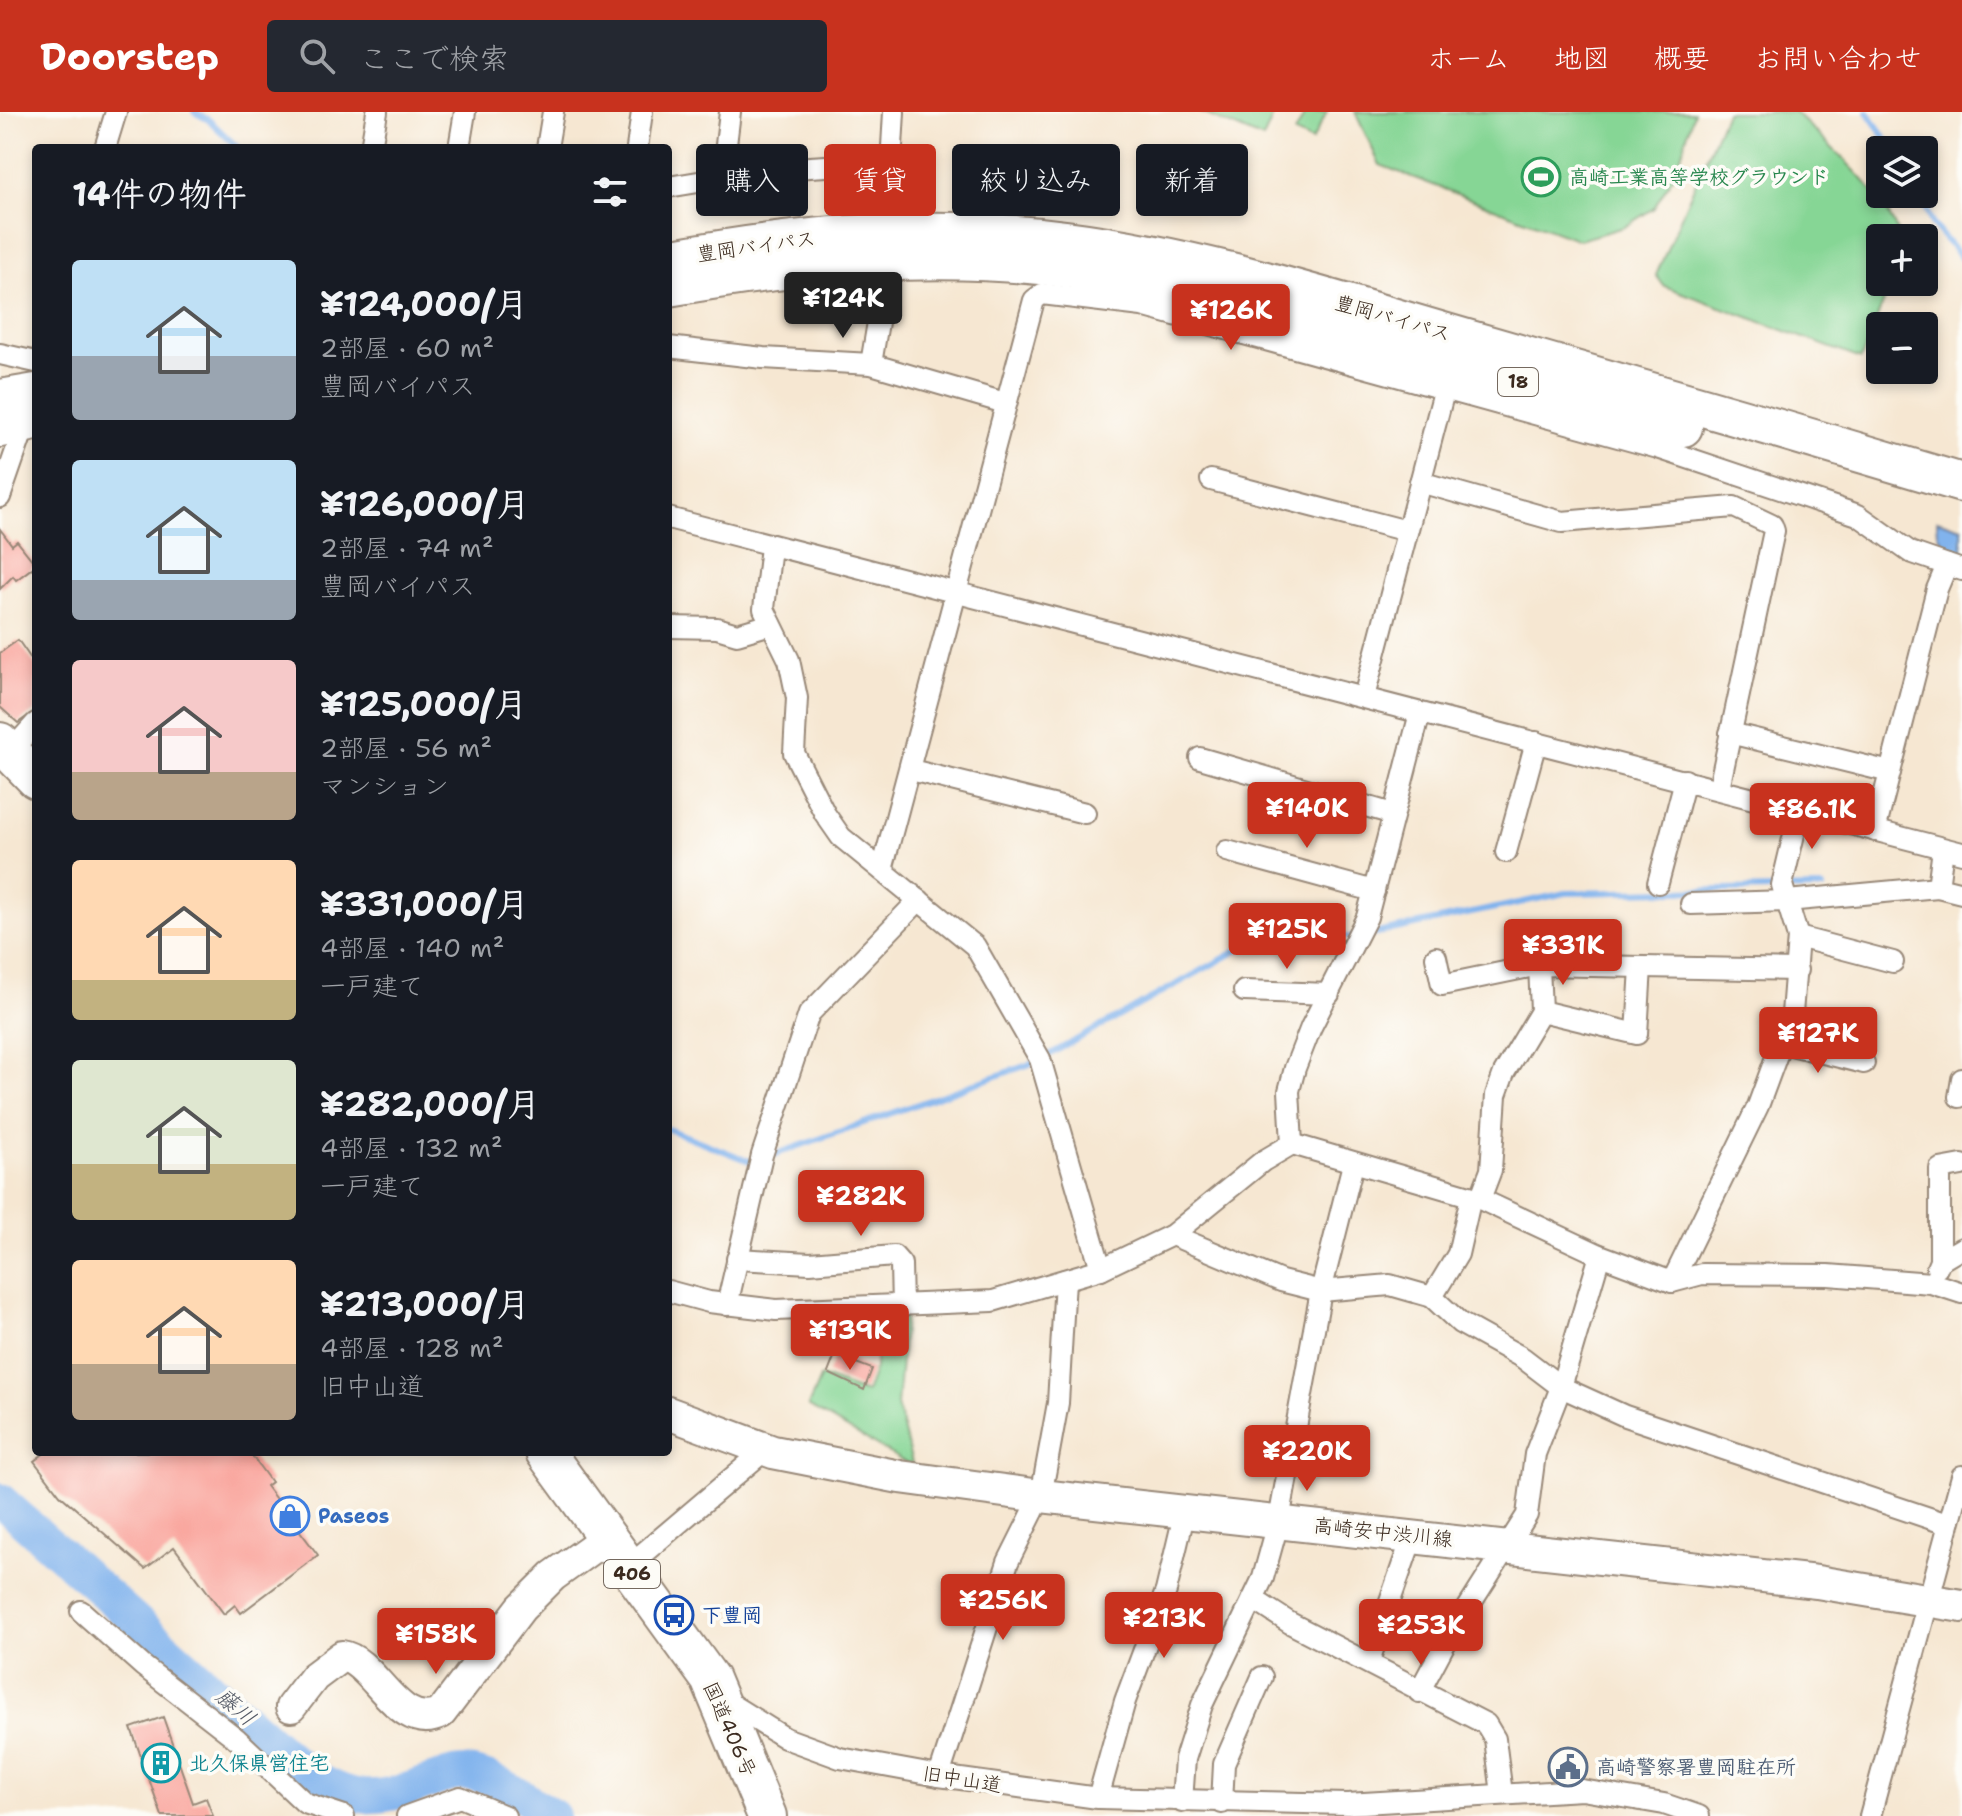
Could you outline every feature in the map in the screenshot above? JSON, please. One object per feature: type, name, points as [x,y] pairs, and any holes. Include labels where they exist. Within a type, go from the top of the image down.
[{"type":"highway","name":"豊岡バイパス","points":[[672,258],[778,240],[887,245],[1066,240],[1189,262],[1748,419],[1962,483]]},
{"type":"highway","name":"豊岡バイパス","points":[[672,286],[779,269],[887,245],[993,262],[1071,268],[1244,304],[1448,376],[1962,508]]},
{"type":"highway","points":[[5,747],[32,775]]},
{"type":"highway","name":"国道406号","points":[[548,1456],[616,1553],[669,1620],[719,1697],[767,1816]]},
{"type":"main road","name":"高崎安中渋川線","points":[[672,1415],[765,1450],[900,1477],[1041,1496],[1817,1582],[1962,1606]]},
{"type":"street","points":[[106,144],[116,112]]},
{"type":"street","points":[[372,144],[377,112]]},
{"type":"street","points":[[460,144],[465,112]]},
{"type":"street","points":[[548,144],[553,112]]},
{"type":"street","points":[[638,144],[642,112]]},
{"type":"street","points":[[726,144],[730,112]]},
{"type":"street","points":[[893,144],[894,112]]},
{"type":"street","points":[[672,186],[696,182]]},
{"type":"street","points":[[871,364],[889,216]]},
{"type":"street","points":[[882,870],[1034,300],[1049,293],[1142,306],[1448,376],[1858,515],[1910,552],[1954,568],[1937,589],[1875,831]]},
{"type":"street","points":[[672,347],[763,358],[871,364],[1005,403]]},
{"type":"street","points":[[0,354],[26,410],[0,497]]},
{"type":"street","points":[[1364,697],[1448,376]]},
{"type":"street","points":[[1211,480],[1407,531]]},
{"type":"street","points":[[1420,482],[1562,522],[1734,507],[1772,525],[1774,531],[1719,788]]},
{"type":"street","points":[[672,519],[1800,809],[1952,851],[1938,887]]},
{"type":"street","points":[[771,546],[764,609],[789,660],[797,698],[794,753],[825,814],[841,837],[975,946],[1040,1059],[1101,1269]]},
{"type":"street","points":[[672,627],[717,628],[737,634],[771,624]]},
{"type":"street","points":[[1292,1144],[1289,1091],[1295,1068],[1311,1027],[1357,939],[1374,891],[1420,713]]},
{"type":"street","points":[[5,747],[32,726]]},
{"type":"street","points":[[1730,733],[1890,772]]},
{"type":"street","points":[[1506,852],[1536,742]]},
{"type":"street","points":[[1200,758],[1393,814]]},
{"type":"street","points":[[911,770],[1085,813]]},
{"type":"street","points":[[1658,883],[1685,780]]},
{"type":"street","points":[[1672,1282],[1758,1106],[1792,1014],[1798,937],[1785,894],[1800,809]]},
{"type":"street","points":[[1227,851],[1374,891]]},
{"type":"street","points":[[1691,904],[1785,894],[1938,887],[1962,893]]},
{"type":"street","points":[[727,1305],[762,1155],[809,1014],[919,900]]},
{"type":"street","points":[[1798,937],[1893,962]]},
{"type":"street","points":[[1436,957],[1442,985],[1539,965],[1797,970]]},
{"type":"street","points":[[1432,1297],[1458,1254],[1476,1198],[1491,1170],[1496,1095],[1511,1059],[1541,1011],[1539,965]]},
{"type":"street","points":[[1541,1011],[1637,1034],[1641,967]]},
{"type":"street","points":[[1244,991],[1329,994]]},
{"type":"street","points":[[1783,1043],[1864,1063]]},
{"type":"street","points":[[672,1292],[727,1305],[776,1310],[993,1301],[1101,1269],[1172,1235],[1263,1161],[1292,1144],[1476,1198],[1600,1255],[1672,1282],[1702,1274],[1828,1275],[1931,1283],[1962,1293]]},
{"type":"street","points":[[1182,1802],[1185,1759],[1202,1705],[1263,1578],[1279,1520],[1321,1291],[1353,1164]]},
{"type":"street","points":[[1931,1283],[1940,1261],[1940,1169],[1962,1165]]},
{"type":"street","points":[[1172,1235],[1281,1281],[1321,1291],[1390,1285],[1432,1297],[1460,1323],[1523,1358],[1561,1387],[1625,1416],[1947,1524]]},
{"type":"street","points":[[1940,1261],[1962,1248]]},
{"type":"street","points":[[1419,1692],[1443,1647],[1527,1515],[1535,1454],[1561,1387],[1600,1255]]},
{"type":"street","points":[[737,1259],[810,1263],[894,1256],[901,1264],[902,1307]]},
{"type":"street","points":[[939,1776],[1008,1562],[1041,1496],[1058,1403],[1065,1280]]},
{"type":"street","points":[[291,1707],[314,1677],[342,1656],[362,1665],[388,1698],[423,1716],[434,1717],[448,1706],[521,1608],[553,1576],[616,1553],[765,1450]]},
{"type":"street","points":[[1870,1816],[1962,1476]]},
{"type":"street","points":[[1098,1798],[1125,1701],[1166,1591],[1185,1511]]},
{"type":"street","points":[[1369,1661],[1413,1535]]},
{"type":"street","points":[[1253,1599],[1290,1623],[1369,1661],[1419,1692],[1486,1724],[1495,1739],[1502,1794]]},
{"type":"street","points":[[81,1611],[143,1666],[237,1739],[305,1810],[344,1816]]},
{"type":"street","points":[[1235,1807],[1224,1764],[1262,1677]]},
{"type":"street","name":"旧中山道","points":[[719,1697],[812,1750],[939,1776],[1098,1798],[1235,1807],[1402,1809],[1502,1794],[1582,1790],[1664,1804],[1699,1816]]},
{"type":"street","points":[[407,1816],[460,1797],[505,1816]]},
{"type":"green space","points":[[1200,112],[1275,112],[1263,139]]},
{"type":"green space","points":[[1306,112],[1327,112],[1312,141],[1295,133]]},
{"type":"green space","name":"高崎工業高等学校グラウンド","points":[[1355,112],[1694,112],[1677,169],[1654,208],[1624,227],[1579,240],[1380,165]]},
{"type":"green space","points":[[1726,112],[1795,112],[1866,184],[1866,208],[1885,208],[1894,224],[1866,224],[1866,296],[1886,296],[1879,312],[1866,312],[1866,346],[1861,359],[1664,286],[1656,275]]},
{"type":"green space","points":[[881,1317],[905,1317],[897,1405],[913,1467],[808,1406],[821,1376],[866,1393],[875,1368],[876,1322]]},
{"type":"water","points":[[1937,520],[1962,528],[1962,552],[1942,541]]},
{"type":"building","points":[[0,529],[12,545],[17,541],[32,560],[32,568],[16,580],[13,576],[0,589]]},
{"type":"building","points":[[18,640],[32,660],[32,713],[18,723],[0,707],[0,653]]},
{"type":"building","points":[[835,1355],[872,1369],[864,1390],[828,1373]]},
{"type":"building","points":[[41,1456],[252,1456],[271,1482],[266,1486],[318,1555],[241,1613],[235,1605],[224,1614],[174,1547],[145,1569],[60,1495],[34,1461]]},
{"type":"building","name":"北久保県営住宅","points":[[163,1717],[193,1803],[206,1798],[213,1816],[162,1816],[131,1728]]},
{"type":"waterway","points":[[194,112],[209,120],[234,144]]},
{"type":"waterway","points":[[1867,112],[1884,136]]},
{"type":"waterway","points":[[1925,208],[1933,225],[1962,259]]},
{"type":"waterway","points":[[1363,936],[1566,893],[1823,888]]},
{"type":"waterway","points":[[1047,1056],[1262,937],[1352,937]]},
{"type":"waterway","points":[[768,1157],[1033,1063]]},
{"type":"waterway","points":[[672,1131],[752,1162],[758,1160]]},
{"type":"waterway","name":"藤川","points":[[0,1500],[304,1771],[320,1781],[349,1793],[376,1796],[465,1773],[499,1783],[553,1816]]},
{"type":"place","name":"高崎工業高等学校グラウンド","points":[[1541,177]]},
{"type":"place","name":"Paseos","points":[[290,1516]]},
{"type":"place","name":"下豊岡","points":[[674,1615]]},
{"type":"place","name":"北久保県営住宅","points":[[161,1763]]},
{"type":"place","name":"高崎警察署豊岡駐在所","points":[[1568,1767]]}]
